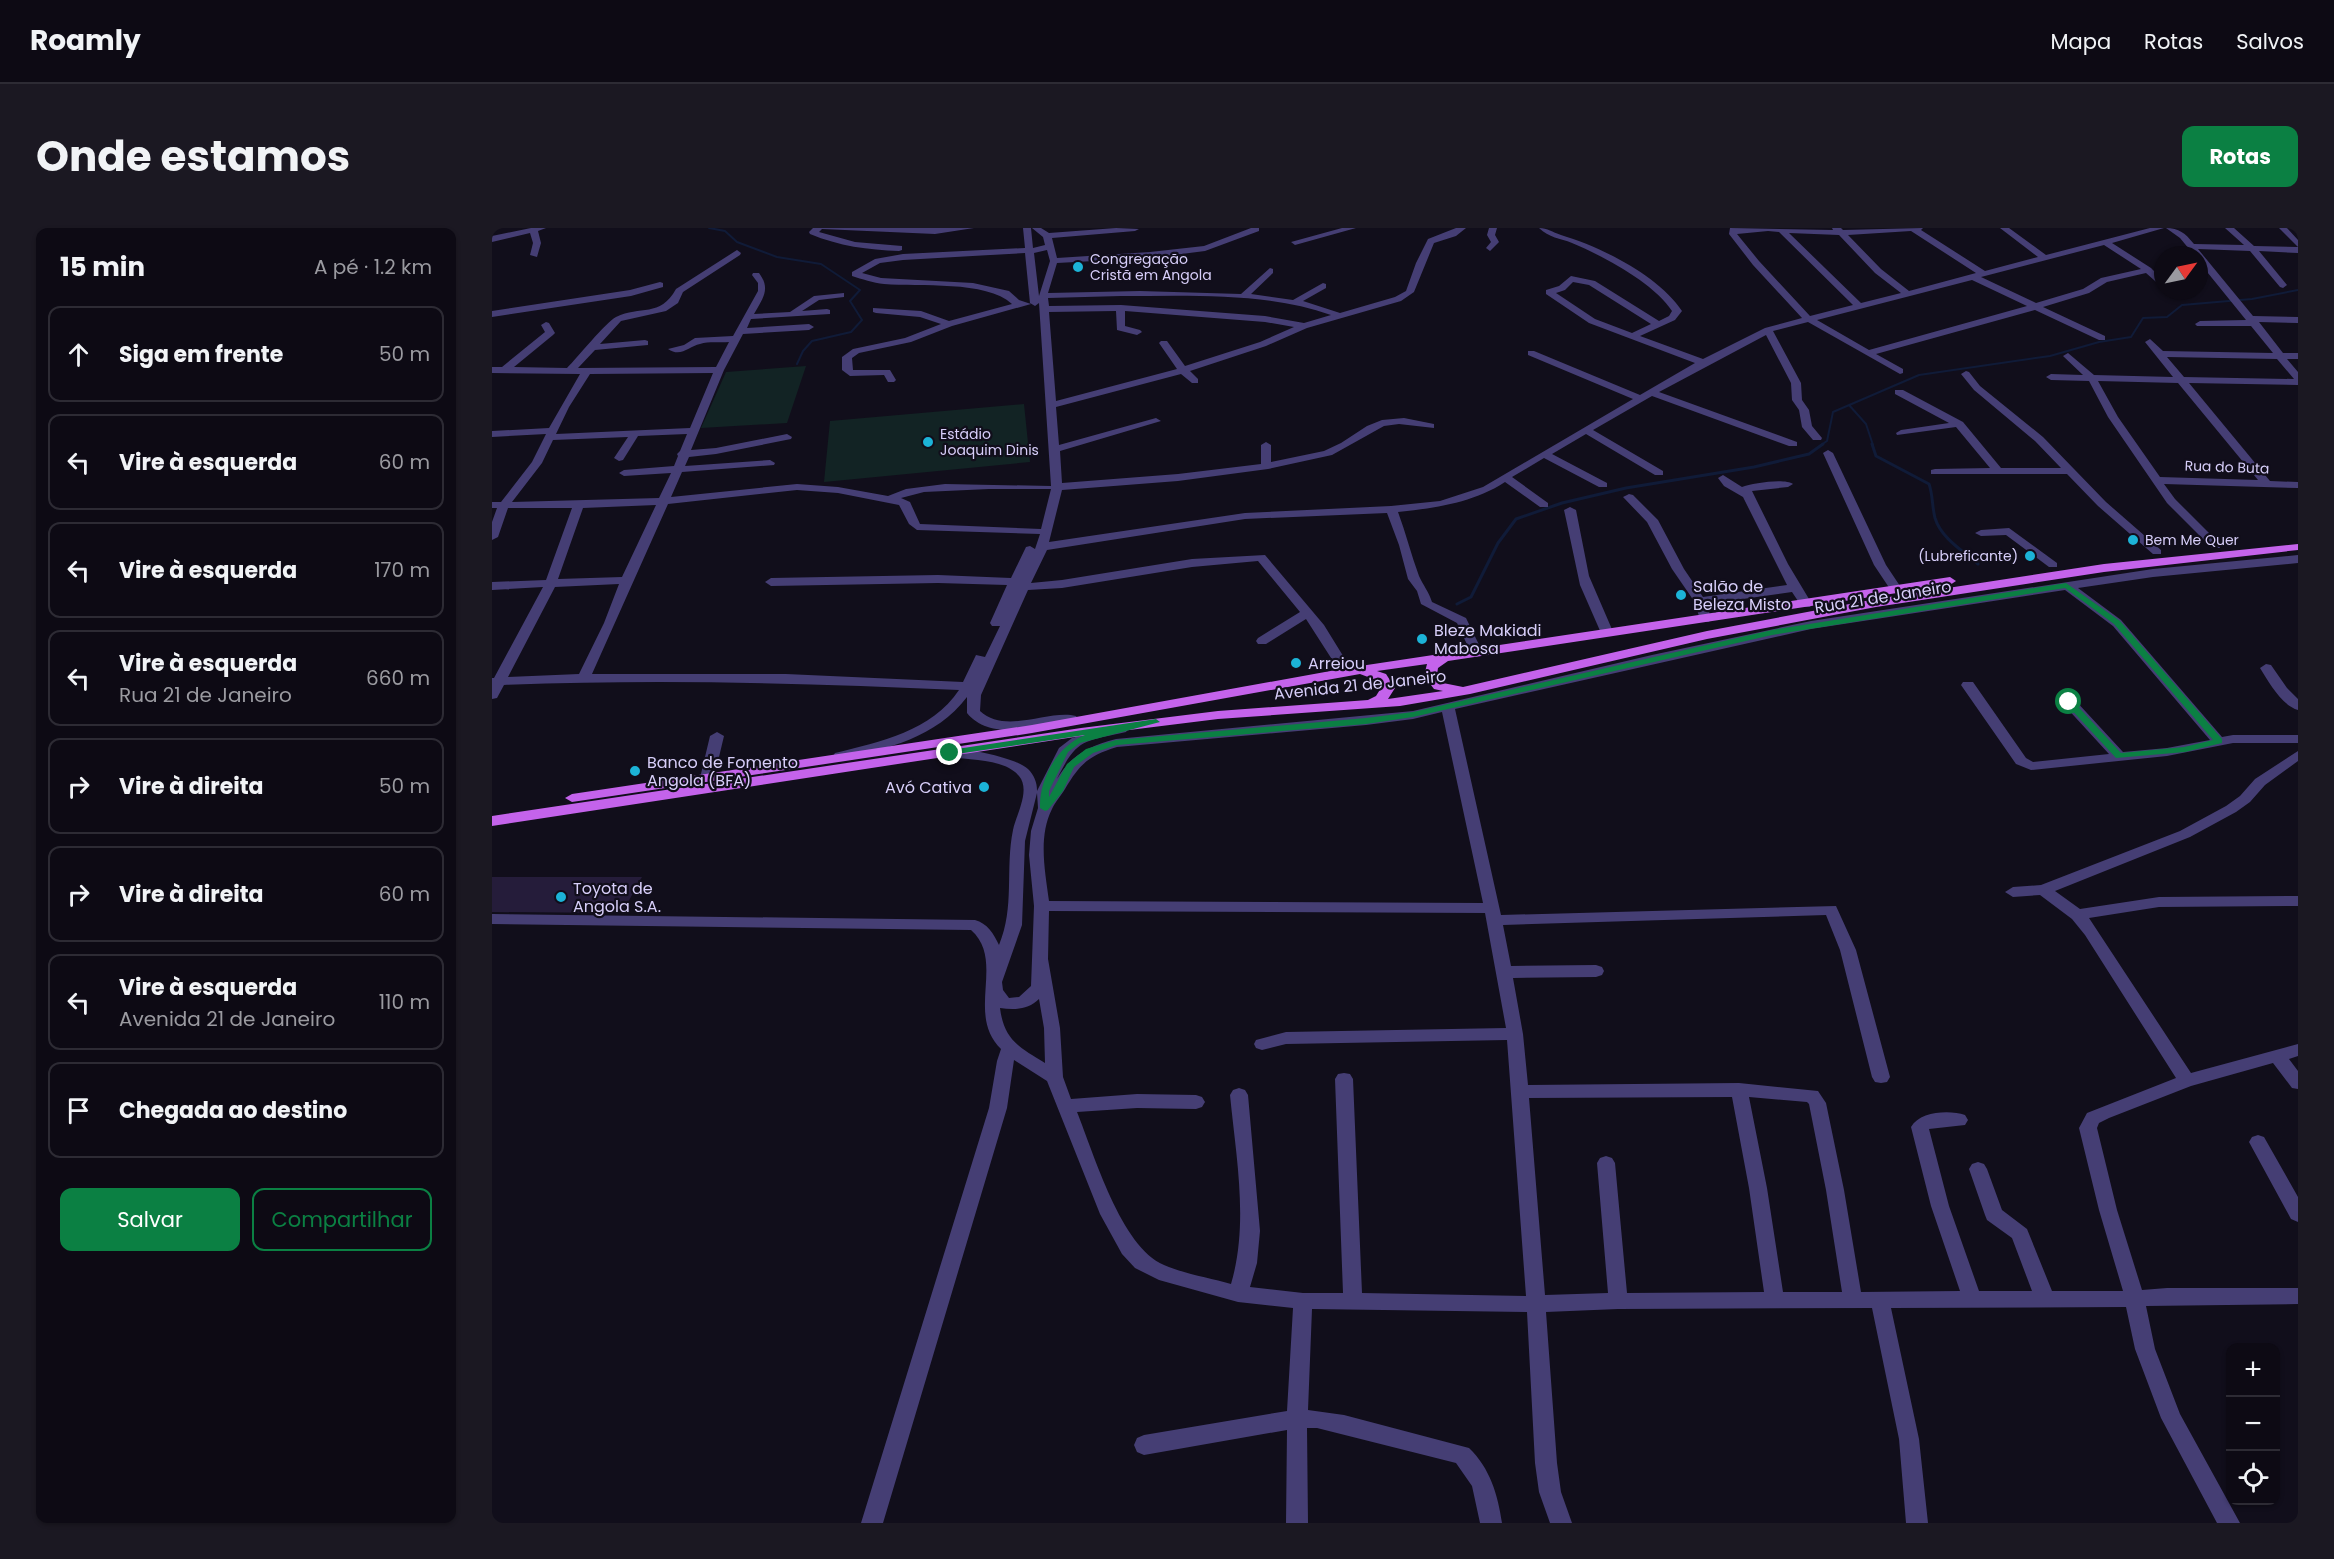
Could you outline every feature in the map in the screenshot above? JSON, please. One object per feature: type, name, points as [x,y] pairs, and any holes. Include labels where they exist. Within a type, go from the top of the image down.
[{"type":"main road","name":"Avenida 21 de Janeiro","points":[[492,811],[1032,729],[1350,671],[2053,565],[2157,552],[2298,539]]},
{"type":"main road","name":"Avenida 21 de Janeiro","points":[[492,821],[1156,722],[1218,715],[1365,705],[1468,691],[1707,635],[1876,603],[2104,568],[2298,548]]},
{"type":"main road","points":[[1445,657],[1432,666],[1430,671],[1433,681],[1448,689],[1468,691]]},
{"type":"main road","points":[[1350,671],[1373,673],[1386,682],[1387,694],[1365,705]]},
{"type":"street","points":[[819,228],[813,232],[843,244],[898,248]]},
{"type":"street","points":[[826,228],[935,232],[970,228]]},
{"type":"street","points":[[1294,242],[1352,228]]},
{"type":"street","points":[[1050,406],[1181,370],[1263,344],[1304,326],[1389,302],[1410,292],[1431,241],[1455,233],[1462,228]]},
{"type":"street","points":[[1490,248],[1495,242],[1491,235],[1493,228]]},
{"type":"street","points":[[1544,228],[1554,237],[1576,242],[1635,274],[1673,303],[1677,314],[1632,336]]},
{"type":"street","points":[[1912,228],[1982,273]]},
{"type":"street","points":[[1900,371],[1807,318],[1744,249],[1734,234],[1734,229],[1919,228]]},
{"type":"street","points":[[2004,228],[2043,258]]},
{"type":"street","points":[[1042,547],[1245,516],[1391,509],[1450,502],[1478,493],[1506,478],[1703,363],[1768,330],[2160,228]]},
{"type":"street","points":[[2170,228],[2192,246]]},
{"type":"street","points":[[2229,228],[2253,249],[2283,285]]},
{"type":"street","points":[[2283,228],[2298,245]]},
{"type":"street","points":[[492,239],[538,229],[534,255]]},
{"type":"street","points":[[826,759],[888,743],[912,734],[944,713],[966,686],[1042,547],[1052,487],[1055,449],[1041,303],[1028,250],[1031,229],[1048,232],[1135,229]]},
{"type":"street","points":[[1030,262],[1039,256],[1150,255],[1196,249],[1256,229]]},
{"type":"street","points":[[1781,229],[1859,306]]},
{"type":"street","points":[[1838,230],[1878,271],[1907,293]]},
{"type":"street","points":[[1048,232],[1053,255],[1043,287],[1041,303],[1046,428],[1052,487],[1020,584],[974,695],[973,712],[983,720],[1006,725],[1104,715]]},
{"type":"street","points":[[2105,242],[2154,276]]},
{"type":"street","points":[[2208,247],[2298,250]]},
{"type":"street","points":[[1021,304],[1003,292],[970,286],[874,280],[855,274],[880,261],[903,256],[1028,250],[1041,250],[1053,255]]},
{"type":"street","points":[[570,372],[618,319],[642,315],[670,305],[675,301],[679,291],[737,253]]},
{"type":"street","points":[[2208,266],[2298,380]]},
{"type":"street","points":[[1245,295],[1270,270]]},
{"type":"street","points":[[1868,353],[2037,306],[2094,288],[2104,280],[2148,270]]},
{"type":"street","points":[[584,678],[610,623],[626,580],[678,470],[682,454],[718,370],[763,287],[756,275]]},
{"type":"street","points":[[1971,276],[2102,338]]},
{"type":"street","points":[[1656,323],[1584,280],[1571,279],[1562,288],[1549,292],[1592,321],[1703,363]]},
{"type":"street","points":[[492,314],[604,295],[631,293],[660,285]]},
{"type":"street","points":[[1295,302],[1323,286]]},
{"type":"street","points":[[891,380],[887,372],[850,373],[847,370],[847,357],[855,351],[908,340],[949,324],[1021,304],[1118,293],[1245,295],[1295,302],[1338,315]]},
{"type":"street","points":[[604,295],[618,319]]},
{"type":"street","points":[[788,315],[817,298],[841,295]]},
{"type":"street","points":[[1041,303],[1245,318],[1304,326]]},
{"type":"street","points":[[1121,308],[1120,328],[1137,332]]},
{"type":"street","points":[[876,310],[921,314],[949,324]]},
{"type":"street","points":[[746,317],[827,312]]},
{"type":"street","points":[[2200,324],[2298,320]]},
{"type":"street","points":[[506,369],[550,333],[546,325]]},
{"type":"street","points":[[674,349],[687,348],[695,341],[809,327]]},
{"type":"street","points":[[1768,330],[1796,383],[1797,400],[1804,410],[1807,427],[1818,438]]},
{"type":"street","points":[[2150,342],[2266,483]]},
{"type":"street","points":[[595,346],[645,343]]},
{"type":"street","points":[[1164,343],[1176,358],[1181,370],[1195,381]]},
{"type":"street","points":[[1531,353],[1641,399]]},
{"type":"street","points":[[2159,354],[2298,356]]},
{"type":"street","points":[[2068,356],[2092,378],[2113,417],[2171,501],[2216,546]]},
{"type":"street","points":[[492,369],[570,372],[718,370]]},
{"type":"street","points":[[492,537],[504,505],[537,463],[564,406],[587,371]]},
{"type":"street","points":[[1966,374],[1977,388],[2039,439],[2102,504],[2157,552]]},
{"type":"street","points":[[2051,377],[2298,380]]},
{"type":"street","points":[[1899,392],[1959,424],[1998,471]]},
{"type":"street","points":[[1652,393],[1793,444]]},
{"type":"street","points":[[1055,449],[1156,421]]},
{"type":"street","points":[[892,498],[907,491],[1052,487],[1266,465],[1314,457],[1333,451],[1364,430],[1389,422],[1430,426]]},
{"type":"street","points":[[1901,433],[1959,424]]},
{"type":"street","points":[[1586,430],[1659,473]]},
{"type":"street","points":[[492,434],[693,431]]},
{"type":"street","points":[[619,458],[636,432]]},
{"type":"street","points":[[682,454],[716,451],[787,437]]},
{"type":"street","points":[[1266,445],[1266,465]]},
{"type":"street","points":[[1828,453],[1880,565],[1896,589]]},
{"type":"street","points":[[1545,454],[1603,485]]},
{"type":"street","points":[[624,473],[770,463]]},
{"type":"street","points":[[1935,472],[2070,471]]},
{"type":"street","points":[[1506,478],[1544,505]]},
{"type":"street","points":[[1723,478],[1728,484],[1747,495]]},
{"type":"street","name":"Rua do Buta","points":[[2156,480],[2298,485]]},
{"type":"street","points":[[1788,484],[1746,489],[1777,559],[1806,604]]},
{"type":"street","points":[[492,505],[579,505],[663,501],[766,489],[813,487],[864,496],[892,498],[906,504],[917,527],[1038,531]]},
{"type":"street","points":[[759,501],[766,489]]},
{"type":"street","points":[[1629,497],[1652,520],[1678,569],[1700,600],[1705,619]]},
{"type":"street","points":[[492,695],[495,682],[551,583],[579,505]]},
{"type":"street","points":[[1391,509],[1405,545],[1414,579],[1423,591],[1427,604],[1462,621],[1477,653]]},
{"type":"street","points":[[1570,510],[1576,546],[1587,586],[1602,616],[1607,633]]},
{"type":"street","points":[[1981,533],[2009,531],[2053,565]]},
{"type":"street","points":[[771,582],[939,579],[1020,584],[1257,556],[1263,558],[1308,613],[1350,671]]},
{"type":"street","name":"Rua 21 de Janeiro","points":[[1045,808],[1059,791],[1070,766],[1101,746],[1194,734],[1366,721],[1448,708],[1652,658],[1772,633],[2066,585],[2153,573],[2298,559]]},
{"type":"street","points":[[492,586],[626,580]]},
{"type":"street","points":[[2066,585],[2117,622],[2218,741]]},
{"type":"street","points":[[1700,600],[1795,588]]},
{"type":"street","points":[[1262,641],[1308,613]]},
{"type":"street","points":[[2266,668],[2282,691],[2298,706]]},
{"type":"street","points":[[495,682],[584,678],[786,678],[966,686]]},
{"type":"street","points":[[1968,685],[2021,760],[2027,765],[2185,750],[2218,741],[2298,739]]},
{"type":"street","points":[[2069,702],[2119,756]]},
{"type":"street","points":[[1448,708],[1515,1034],[1546,1463],[1550,1492],[1562,1523]]},
{"type":"street","points":[[950,753],[1010,765],[1025,773],[1029,780],[1029,797],[1019,831],[1018,884],[1014,925],[993,983],[1003,1002],[1021,1003],[1036,994],[1039,986],[1042,906],[1035,855],[1038,831],[1045,808],[1044,791],[1064,751],[1077,741],[1093,735],[1156,722]]},
{"type":"street","points":[[707,778],[717,736]]},
{"type":"street","points":[[2013,892],[2043,890],[2185,834],[2218,817],[2245,799],[2260,782],[2298,754]]},
{"type":"street","points":[[2043,890],[2077,915],[2099,942],[2187,1081]]},
{"type":"street","points":[[2077,915],[2159,902],[2298,901]]},
{"type":"street","points":[[1042,906],[1492,914],[1831,910],[1848,950],[1881,1077]]},
{"type":"street","points":[[492,919],[975,925],[984,930],[994,948],[994,1025],[1010,1048],[1054,1077]]},
{"type":"street","points":[[1041,961],[1052,1028],[1054,1077],[1109,1214],[1129,1248],[1142,1262],[1159,1272],[1238,1294],[1303,1301],[1536,1304],[1618,1301],[2298,1296]]},
{"type":"street","points":[[1503,972],[1596,971]]},
{"type":"street","points":[[1262,1044],[1286,1038],[1515,1034]]},
{"type":"street","points":[[872,1523],[998,1108],[1005,1061],[1010,1048]]},
{"type":"street","points":[[2229,1523],[2171,1418],[2145,1349],[2134,1299],[2108,1210],[2088,1128],[2093,1118],[2103,1113],[2187,1081],[2298,1050]]},
{"type":"street","points":[[2276,1055],[2298,1083]]},
{"type":"street","points":[[1344,1079],[1353,1302]]},
{"type":"street","points":[[1519,1092],[1739,1090],[1808,1095],[1817,1103],[1835,1190],[1853,1300]]},
{"type":"street","points":[[1739,1090],[1758,1188],[1775,1301]]},
{"type":"street","points":[[1238,1294],[1247,1263],[1251,1231],[1239,1095]]},
{"type":"street","points":[[1066,1106],[1137,1101],[1196,1102]]},
{"type":"street","points":[[1959,1120],[1926,1122],[1920,1127],[1940,1206],[1972,1298]]},
{"type":"street","points":[[2258,1142],[2298,1214]]},
{"type":"street","points":[[1606,1163],[1618,1301]]},
{"type":"street","points":[[1978,1169],[1994,1215],[2016,1228],[2020,1234],[2045,1299]]},
{"type":"street","points":[[1880,1300],[1909,1438],[1917,1523]]},
{"type":"street","points":[[1296,1523],[1303,1301]]},
{"type":"street","points":[[1144,1445],[1298,1419],[1317,1419],[1344,1424],[1462,1455],[1470,1462],[1482,1483],[1491,1523]]},
{"type":"shaded area","points":[[806,366],[787,423],[701,428],[726,372]]},
{"type":"shaded area","name":"Estádio Joaquim Dinis","points":[[1024,404],[1030,462],[824,482],[830,421]]},
{"type":"building","name":"Toyota de Angola S.A.","points":[[492,877],[642,877],[622,913],[492,912]]},
{"type":"waterway","points":[[709,228],[725,231],[737,242],[777,257],[821,264],[860,290],[850,301],[862,320],[851,332],[812,341],[803,351],[797,364]]},
{"type":"waterway","points":[[1849,405],[1919,375],[2050,356],[2099,342],[2131,337],[2143,318],[2167,317],[2182,305],[2252,299],[2298,290]]},
{"type":"waterway","points":[[1821,445],[1827,441],[1833,412],[1849,405]]},
{"type":"waterway","points":[[1849,405],[1866,424],[1873,445]]},
{"type":"waterway","points":[[1457,604],[1471,597],[1498,543],[1516,519],[1562,503],[1626,488],[1754,467],[1809,454],[1823,444]]},
{"type":"waterway","points":[[1872,444],[1876,456],[1929,484],[1935,518],[1942,532],[1978,564]]},
{"type":"place","name":"Congregação Cristã em Angola","points":[[1078,267]]},
{"type":"place","name":"Estádio Joaquim Dinis","points":[[928,442]]},
{"type":"place","name":"Bem Me Quer","points":[[2133,540]]},
{"type":"place","name":"(Lubreficante)","points":[[2030,556]]},
{"type":"place","name":"Salão de Beleza Misto","points":[[1681,595]]},
{"type":"place","name":"Bleze Makiadi Mabosa","points":[[1422,639]]},
{"type":"place","name":"Arreiou","points":[[1296,663]]},
{"type":"place","name":"Banco de Fomento Angola (BFA)","points":[[635,771]]},
{"type":"place","name":"Avó Cativa","points":[[984,787]]},
{"type":"place","name":"Toyota de Angola S.A.","points":[[561,897]]},
{"type":"route","points":[[950,753],[1156,722],[1093,735],[1077,741],[1064,751],[1044,791],[1045,808],[1059,791],[1070,766],[1090,751],[1116,742],[1413,715],[1572,679],[1652,658],[1811,625],[2066,585],[2117,622],[2218,741],[2185,750],[2119,756],[2069,702]]}]
